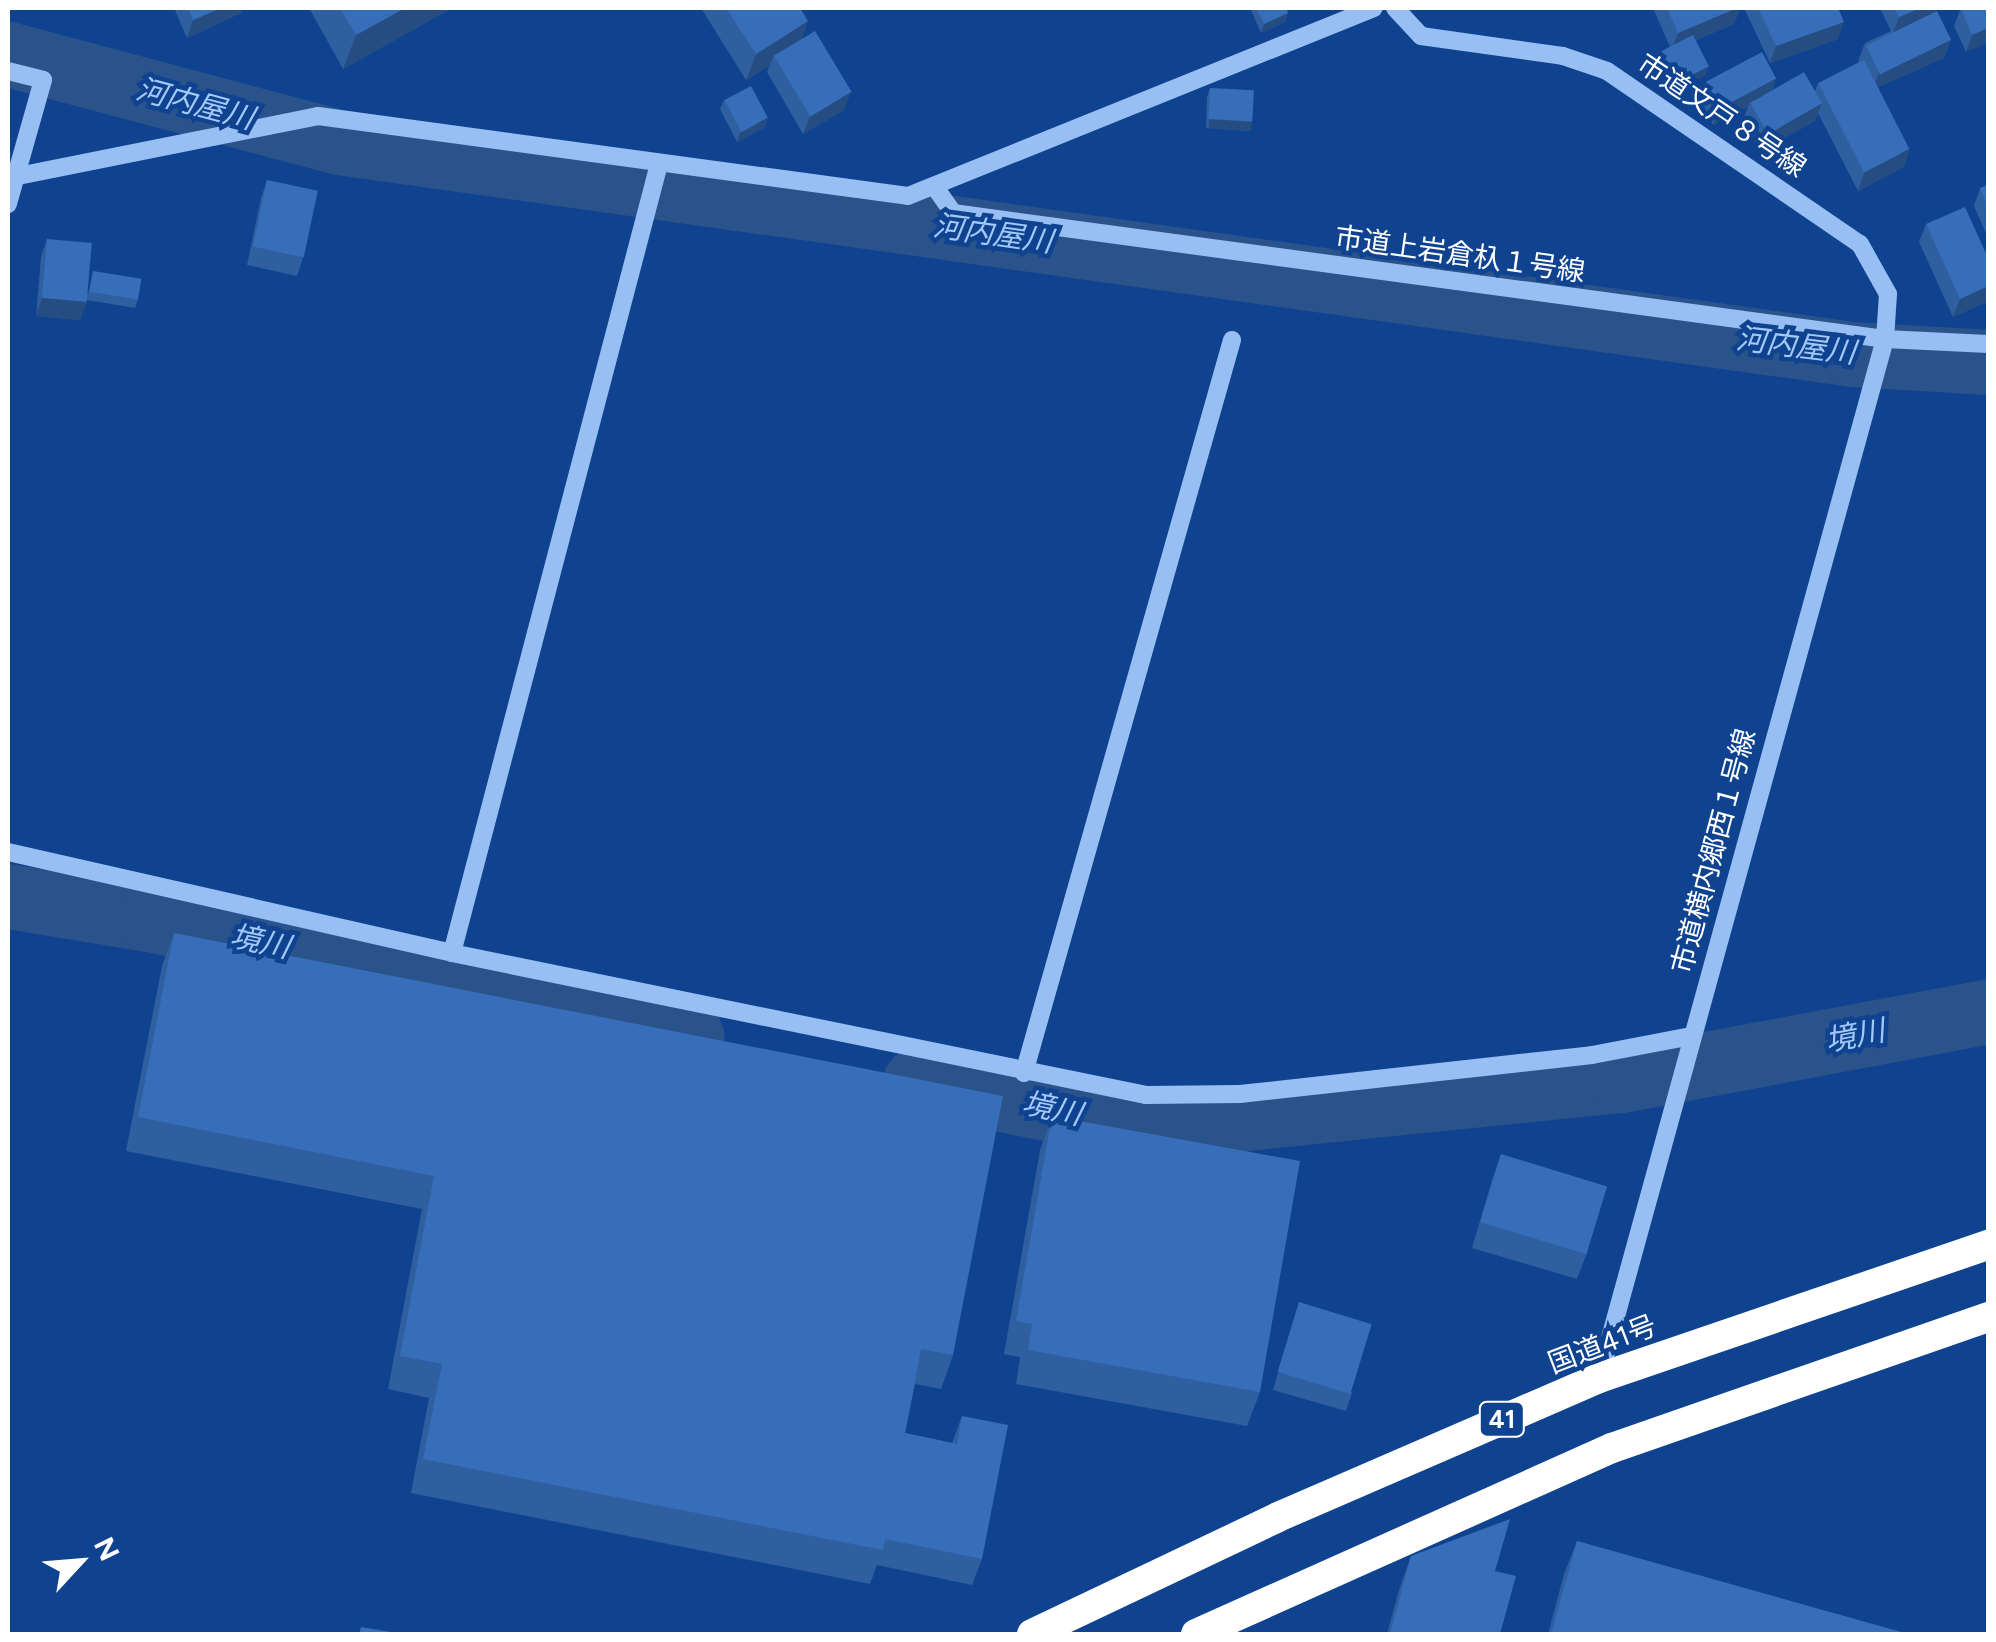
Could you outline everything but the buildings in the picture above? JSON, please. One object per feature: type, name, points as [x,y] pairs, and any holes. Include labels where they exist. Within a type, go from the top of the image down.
[{"type":"highway","name":"国道41号","points":[[1032,1634],[1278,1516],[1599,1378],[1988,1245]]},
{"type":"highway","points":[[1196,1634],[1612,1448],[1988,1317]]},
{"type":"street","points":[[11,178],[318,116],[889,197],[938,190],[1374,8]]},
{"type":"street","name":"市道文戸８号線","points":[[1395,8],[1420,36],[1564,56],[1645,93],[1860,244],[1888,294],[1884,339]]},
{"type":"street","points":[[8,71],[44,80],[11,178],[8,204]]},
{"type":"street","points":[[452,953],[658,164]]},
{"type":"street","name":"市道上岩倉杁１号線","points":[[938,190],[954,212],[1884,339],[1988,344]]},
{"type":"street","name":"市道横内郷西１号線","points":[[1599,1378],[1884,339]]},
{"type":"street","points":[[1024,1074],[1232,340]]},
{"type":"street","points":[[8,852],[452,953],[1024,1074],[1146,1095],[1240,1094],[1592,1056],[1692,1036]]},
{"type":"waterway","name":"河内屋川","points":[[8,54],[338,142],[1853,354],[1988,362]]},
{"type":"waterway","name":"境川","points":[[8,896],[149,919],[692,1036]]},
{"type":"waterway","name":"境川","points":[[915,1081],[1117,1123],[1217,1121],[1621,1080],[1988,1011]]}]
